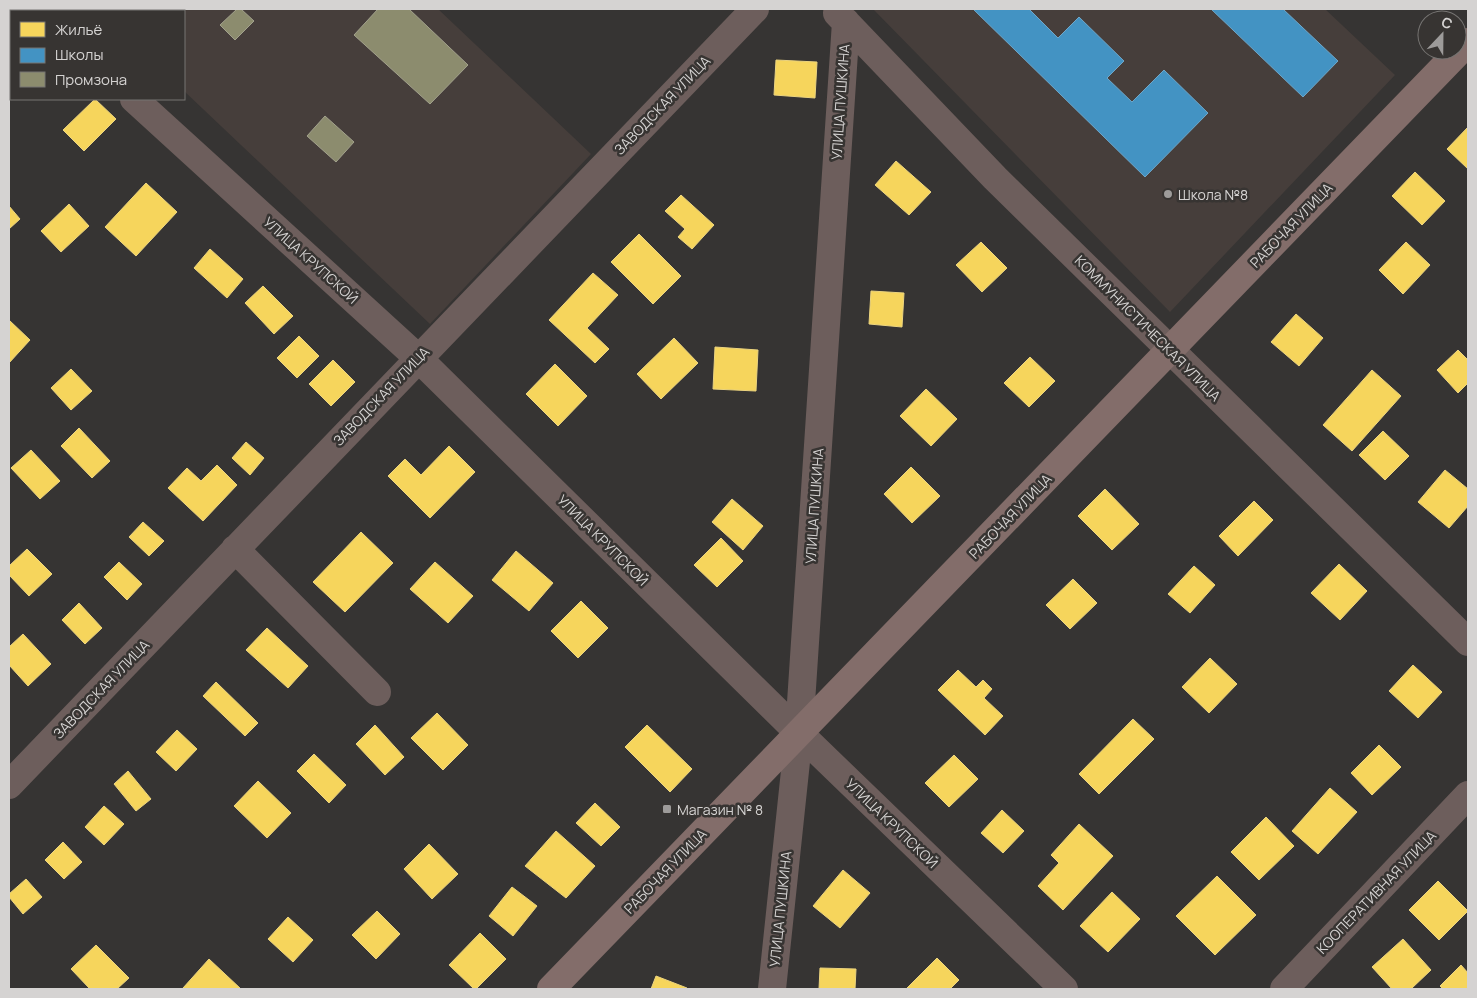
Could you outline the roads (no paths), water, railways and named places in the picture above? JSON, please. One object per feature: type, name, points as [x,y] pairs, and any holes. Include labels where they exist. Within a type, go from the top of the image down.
[{"type":"main road","name":"РАБОЧАЯ УЛИЦА","points":[[551,989],[1468,42]]},
{"type":"street","name":"ЗАВОДСКАЯ УЛИЦА","points":[[9,785],[755,9]]},
{"type":"street","name":"КОММУНИСТИЧЕСКАЯ УЛИЦА","points":[[839,15],[996,178],[1468,642]]},
{"type":"street","name":"УЛИЦА ПУШКИНА","points":[[772,989],[799,733],[839,15]]},
{"type":"street","name":"УЛИЦА КРУПСКОЙ","points":[[135,100],[418,358],[799,733],[1064,989]]},
{"type":"street","points":[[235,549],[378,692]]},
{"type":"street","name":"КООПЕРАТИВНАЯ УЛИЦА","points":[[1284,989],[1468,795]]},
{"type":"place","name":"Школа №8","points":[[1168,194]]},
{"type":"place","name":"Магазин № 8","points":[[667,809]]}]
